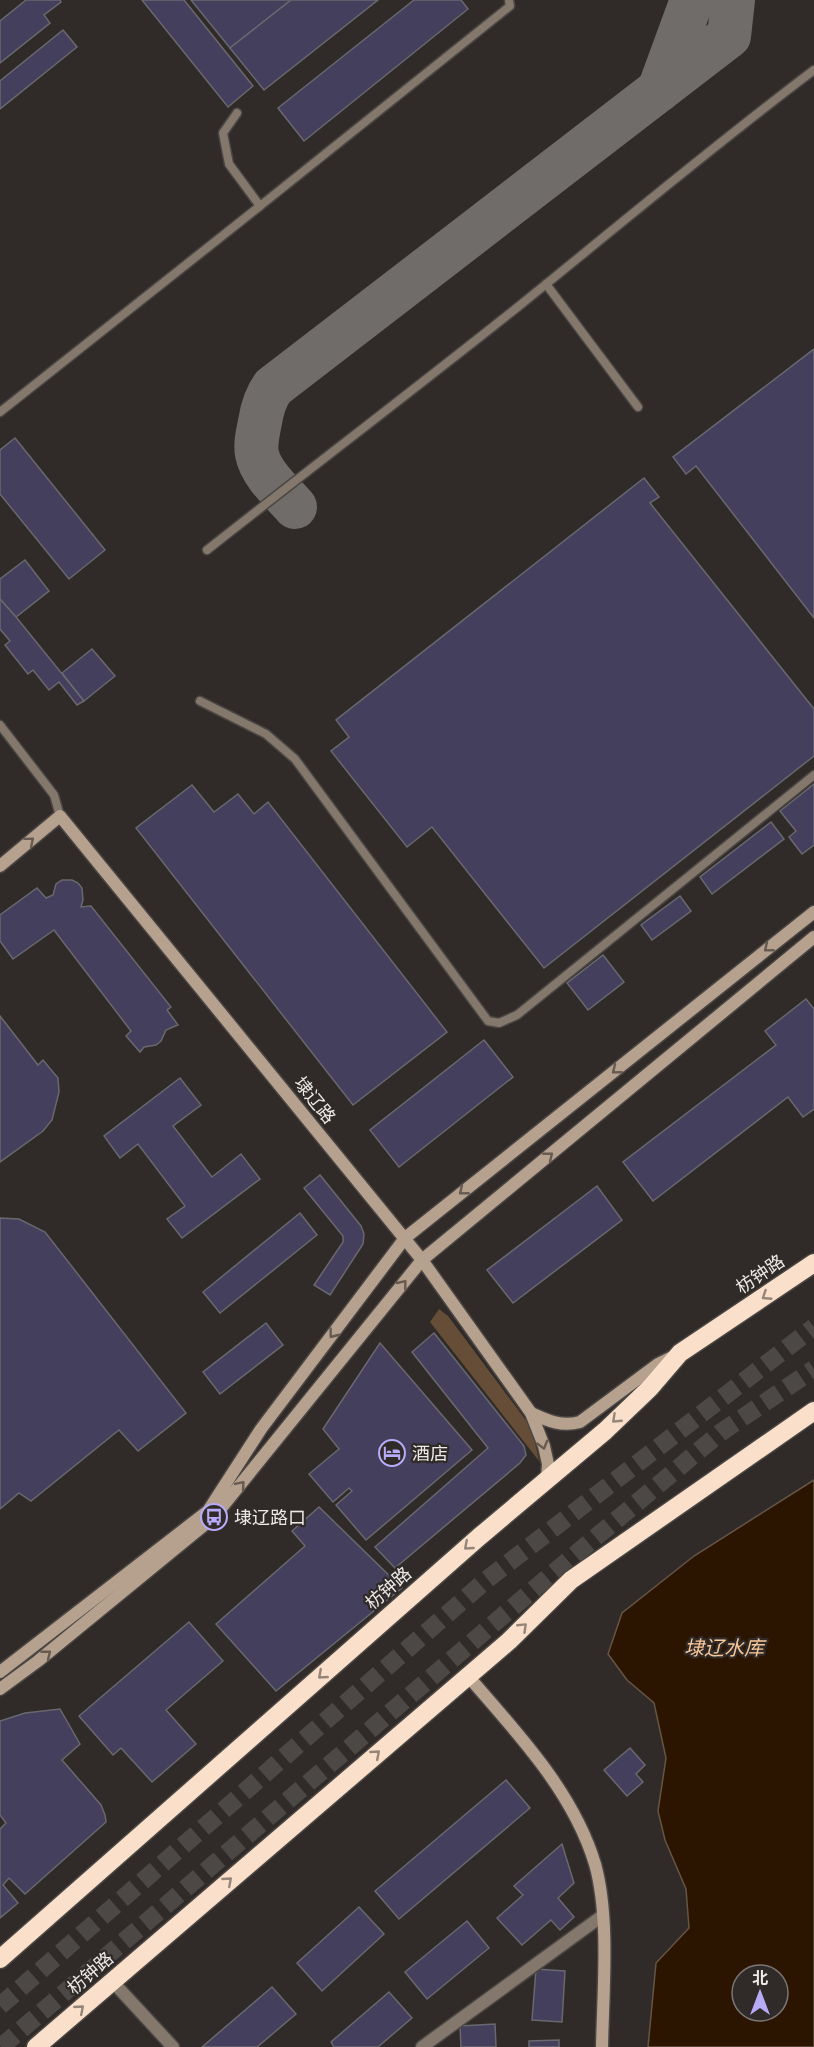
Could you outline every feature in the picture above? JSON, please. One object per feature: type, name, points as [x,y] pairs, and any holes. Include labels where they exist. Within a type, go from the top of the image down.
[{"type":"highway","name":"枋钟路","points":[[0,1959],[478,1537],[605,1431],[643,1395],[680,1353],[814,1263]]},
{"type":"highway","name":"枋钟路","points":[[36,2047],[509,1641],[571,1580],[814,1411]]},
{"type":"main road","points":[[0,866],[60,816]]},
{"type":"main road","name":"埭辽路","points":[[60,816],[422,1260],[531,1413],[544,1446],[548,1464],[547,1479]]},
{"type":"main road","points":[[0,1672],[208,1511],[261,1429],[405,1238],[814,912]]},
{"type":"main road","points":[[0,1689],[38,1661],[214,1517],[422,1260],[814,937]]},
{"type":"main road","points":[[531,1413],[557,1423],[580,1422],[658,1364],[680,1353]]},
{"type":"main road","points":[[468,1676],[536,1754],[580,1827],[595,1865],[602,1916],[602,2047]]},
{"type":"street","points":[[423,2047],[602,1916]]},
{"type":"street","points":[[112,1982],[173,2047]]},
{"type":"lane","points":[[0,412],[510,6],[509,0]]},
{"type":"lane","points":[[207,550],[814,70]]},
{"type":"lane","points":[[237,114],[223,133],[229,164],[260,206]]},
{"type":"lane","points":[[546,284],[638,407]]},
{"type":"lane","points":[[200,701],[266,734],[295,759],[488,1022],[499,1023],[517,1015],[814,775]]},
{"type":"lane","points":[[0,724],[54,795],[60,816]]},
{"type":"shaded area","points":[[439,1309],[448,1316],[528,1423],[533,1432],[539,1461],[430,1322]]},
{"type":"water","name":"埭辽水库","points":[[814,1480],[814,2047],[648,2047],[656,1963],[689,1928],[686,1889],[665,1840],[658,1811],[666,1758],[654,1703],[627,1680],[608,1654],[622,1613],[694,1556]]},
{"type":"building","points":[[26,0],[60,0],[61,2],[44,15],[50,23],[0,63],[0,21]]},
{"type":"building","points":[[142,0],[184,0],[253,86],[228,107]]},
{"type":"building","points":[[191,0],[291,0],[230,48]]},
{"type":"building","points":[[291,0],[378,0],[264,90],[230,48]]},
{"type":"building","points":[[414,0],[461,0],[468,9],[304,141],[278,108]]},
{"type":"building","points":[[63,30],[77,47],[0,109],[0,81]]},
{"type":"building","points":[[814,349],[814,618],[696,466],[686,474],[673,457]]},
{"type":"building","points":[[15,438],[105,550],[69,579],[0,494],[0,450]]},
{"type":"building","points":[[644,478],[659,497],[650,503],[814,709],[814,756],[544,968],[432,827],[407,847],[331,751],[349,737],[336,720]]},
{"type":"building","points":[[25,560],[49,591],[16,617],[0,599],[0,579]]},
{"type":"building","points":[[0,599],[84,701],[77,705],[59,682],[49,690],[33,670],[28,674],[5,645],[10,641],[0,629]]},
{"type":"building","points":[[92,649],[115,676],[84,701],[62,673]]},
{"type":"building","points":[[814,784],[814,845],[802,854],[789,837],[796,831],[780,811]]},
{"type":"building","points":[[192,785],[214,812],[238,794],[254,814],[268,802],[447,1032],[353,1105],[136,828]]},
{"type":"building","points":[[771,822],[784,839],[712,894],[700,877]]},
{"type":"building","points":[[62,880],[72,880],[78,883],[82,888],[81,907],[91,906],[171,1007],[167,1010],[178,1025],[166,1030],[161,1041],[156,1045],[144,1047],[140,1052],[126,1036],[131,1031],[54,930],[13,959],[0,941],[0,915],[37,888],[46,898],[53,895],[56,884]]},
{"type":"building","points":[[680,896],[691,911],[652,940],[641,925]]},
{"type":"building","points":[[603,955],[624,982],[588,1010],[567,983]]},
{"type":"building","points":[[806,999],[814,1009],[814,1109],[803,1117],[788,1097],[653,1201],[623,1162],[776,1045],[765,1031]]},
{"type":"building","points":[[0,1016],[38,1065],[43,1060],[58,1078],[59,1092],[52,1120],[43,1131],[0,1162]]},
{"type":"building","points":[[484,1040],[513,1077],[399,1167],[370,1130]]},
{"type":"building","points":[[180,1078],[201,1105],[173,1126],[212,1177],[241,1154],[260,1179],[182,1238],[167,1219],[185,1206],[138,1144],[120,1158],[104,1136]]},
{"type":"building","points":[[320,1175],[361,1226],[364,1234],[363,1244],[330,1295],[314,1285],[343,1242],[343,1236],[304,1188]]},
{"type":"building","points":[[597,1186],[622,1220],[513,1303],[487,1270]]},
{"type":"building","points":[[300,1213],[317,1235],[220,1313],[203,1292]]},
{"type":"building","points":[[0,1218],[19,1219],[45,1232],[186,1413],[138,1451],[119,1430],[31,1501],[19,1493],[0,1509]]},
{"type":"building","points":[[266,1323],[283,1345],[220,1394],[203,1372]]},
{"type":"building","points":[[434,1333],[524,1446],[526,1455],[520,1463],[395,1568],[375,1547],[488,1448],[412,1352]]},
{"type":"building","name":"酒店","points":[[380,1343],[472,1450],[366,1540],[336,1505],[352,1491],[349,1488],[333,1502],[309,1474],[339,1449],[323,1429]]},
{"type":"building","points":[[319,1507],[402,1588],[276,1691],[216,1624],[305,1546],[292,1531]]},
{"type":"building","points":[[189,1622],[223,1661],[166,1710],[196,1744],[152,1782],[121,1748],[113,1755],[79,1716]]},
{"type":"building","points":[[60,1709],[80,1744],[62,1760],[101,1805],[106,1822],[25,1894],[9,1878],[3,1885],[18,1903],[0,1918],[0,1829],[6,1823],[0,1815],[0,1721],[25,1713]]},
{"type":"building","points":[[630,1748],[645,1765],[636,1774],[643,1782],[627,1796],[604,1770]]},
{"type":"building","points":[[506,1780],[530,1808],[399,1919],[375,1891]]},
{"type":"building","points":[[562,1844],[574,1883],[558,1898],[574,1917],[560,1930],[551,1920],[522,1945],[497,1918],[523,1895],[514,1886]]},
{"type":"building","points":[[359,1907],[384,1934],[322,1991],[297,1963]]},
{"type":"building","points":[[467,1921],[489,1948],[427,1999],[405,1972]]},
{"type":"building","points":[[536,1969],[565,1971],[562,2022],[532,2020]]},
{"type":"building","points":[[272,1987],[296,2014],[257,2047],[202,2047]]},
{"type":"building","points":[[389,1992],[412,2018],[378,2047],[334,2047],[331,2042]]},
{"type":"building","points":[[495,2024],[496,2047],[461,2047],[460,2026]]},
{"type":"building","points":[[559,2040],[559,2047],[529,2047],[529,2041]]},
{"type":"taxiway","points":[[659,90],[692,0]]},
{"type":"taxiway","points":[[295,507],[267,476],[257,454],[256,446],[262,413],[273,387],[729,36],[733,0]]},
{"type":"tunnel","points":[[0,2006],[485,1581],[814,1327]]},
{"type":"tunnel","points":[[1,2047],[527,1595],[720,1433],[814,1369]]},
{"type":"place","name":"酒店","points":[[392,1453]]},
{"type":"place","name":"埭辽路口","points":[[214,1517]]}]
